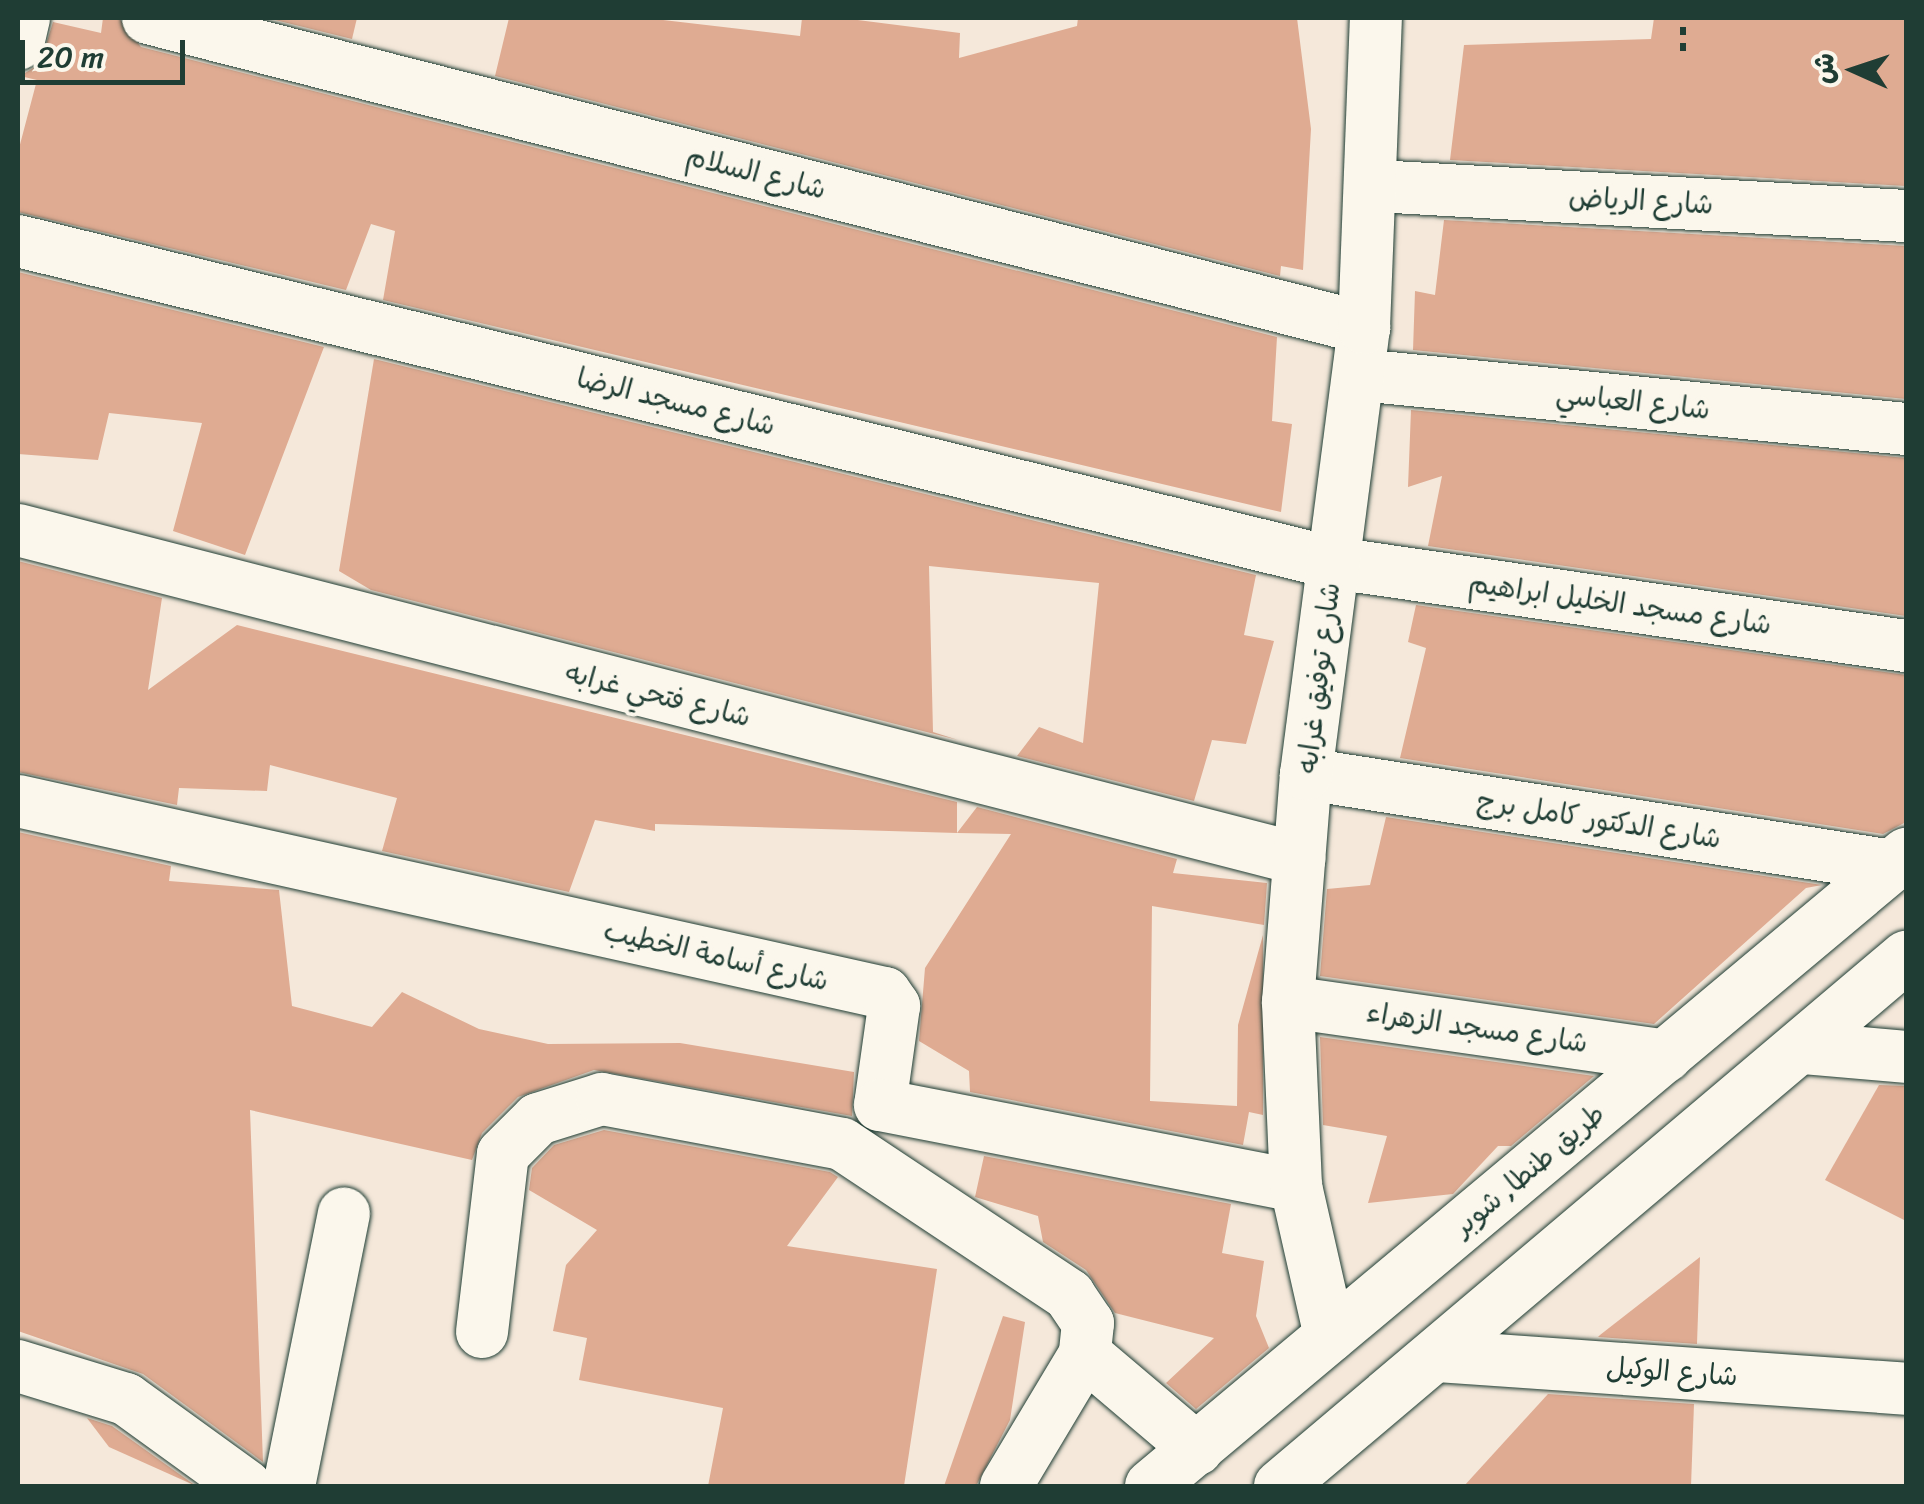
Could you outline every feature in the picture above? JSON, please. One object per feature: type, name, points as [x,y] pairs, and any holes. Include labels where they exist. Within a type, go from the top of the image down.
[{"type":"street","points":[[18,44],[24,18]]},
{"type":"street","name":"شارع السلام","points":[[148,18],[1362,352]]},
{"type":"street","name":"شارع توفيق غرابه","points":[[1330,1336],[1296,1186],[1288,1002],[1306,774],[1362,352],[1376,186],[1362,21]]},
{"type":"street","name":"شارع الرياض","points":[[1376,186],[1906,216]]},
{"type":"street","name":"شارع مسجد الرضا","points":[[18,241],[1334,563]]},
{"type":"street","name":"شارع العباسي","points":[[1362,352],[1906,429]]},
{"type":"street","name":"شارع فتحي غرابه","points":[[18,530],[1299,859]]},
{"type":"street","name":"شارع مسجد الخليل ابراهيم","points":[[1334,563],[1906,646]]},
{"type":"street","name":"شارع الدكتور كامل برج","points":[[1306,774],[1899,860]]},
{"type":"street","name":"شارع أسامة الخطيب","points":[[18,801],[885,993],[894,1006],[880,1105],[1296,1186]]},
{"type":"street","name":"طريق طنطا, شوبر","points":[[1151,1486],[1899,860]]},
{"type":"street","points":[[1086,1354],[1285,1482],[1804,1048],[1906,957]]},
{"type":"street","name":"شارع مسجد الزهراء","points":[[1288,1002],[1666,1056]]},
{"type":"street","points":[[1804,1048],[1906,1057]]},
{"type":"street","points":[[482,1332],[502,1154],[538,1119],[602,1100],[842,1144],[872,1160],[1069,1295],[1088,1323],[1086,1354],[1006,1486]]},
{"type":"street","points":[[289,1486],[344,1213]]},
{"type":"street","name":"شارع الوكيل","points":[[1438,1356],[1906,1390]]},
{"type":"street","points":[[18,1366],[126,1399],[246,1486]]},
{"type":"path","points":[[1684,18],[1684,52]]},
{"type":"building","points":[[103,18],[119,18],[141,47],[1277,337],[1272,421],[1292,424],[1281,512],[383,300],[395,231],[371,224],[346,290],[18,212],[18,152],[37,80],[20,76],[40,64],[53,22],[101,33]]},
{"type":"building","points":[[267,18],[357,18],[352,39]]},
{"type":"building","points":[[509,18],[646,18],[800,36],[802,18],[842,18],[960,33],[959,58],[1077,26],[1078,18],[1297,18],[1311,129],[1303,270],[1281,266],[1280,276],[495,76]]},
{"type":"building","points":[[1654,18],[1906,18],[1906,186],[1450,160],[1464,45],[1651,39]]},
{"type":"building","points":[[1444,220],[1906,246],[1906,399],[1413,350],[1415,291],[1435,295]]},
{"type":"building","points":[[18,272],[324,347],[245,555],[173,531],[202,423],[109,413],[98,460],[18,454]]},
{"type":"building","points":[[374,359],[1256,575],[1244,635],[1274,641],[1246,744],[1212,740],[1194,801],[1017,756],[1039,727],[1083,743],[1099,583],[929,566],[933,732],[958,740],[371,590],[339,571]]},
{"type":"building","points":[[1411,410],[1906,458],[1906,616],[1428,546],[1442,476],[1408,487]]},
{"type":"building","points":[[18,561],[162,598],[148,690],[237,625],[957,802],[957,833],[655,824],[655,831],[595,820],[569,892],[382,851],[397,798],[270,765],[267,791],[179,788],[177,805],[18,772]]},
{"type":"building","points":[[1416,605],[1906,675],[1906,822],[1883,834],[1400,758],[1426,648],[1408,642]]},
{"type":"building","points":[[977,807],[1177,859],[1173,873],[1267,883],[1264,925],[1152,906],[1150,1101],[1237,1106],[1238,1025],[1263,935],[1263,1115],[1249,1112],[1243,1145],[970,1092],[969,1071],[919,1041],[925,968],[1011,834],[957,833]]},
{"type":"building","points":[[1386,817],[1822,885],[1806,888],[1654,1024],[1320,976],[1327,889],[1370,885]]},
{"type":"building","points":[[18,832],[171,866],[169,881],[279,890],[292,1006],[372,1027],[402,992],[479,1029],[548,1044],[680,1043],[854,1072],[852,1116],[594,1070],[518,1097],[482,1133],[472,1160],[250,1110],[263,1462],[143,1374],[18,1331]]},
{"type":"building","points":[[1320,1037],[1594,1076],[1511,1146],[1498,1146],[1453,1194],[1368,1203],[1387,1136],[1323,1125]]},
{"type":"building","points":[[1879,1085],[1906,1086],[1906,1221],[1825,1180]]},
{"type":"building","points":[[604,1130],[830,1172],[838,1177],[787,1246],[937,1269],[904,1486],[708,1486],[723,1408],[579,1380],[587,1338],[553,1331],[566,1265],[597,1230],[529,1190],[532,1168],[554,1145]]},
{"type":"building","points":[[984,1156],[1231,1204],[1222,1253],[1264,1261],[1256,1316],[1269,1348],[1196,1409],[1166,1383],[1214,1338],[1115,1313],[1086,1270],[1043,1242],[1038,1216],[975,1197]]},
{"type":"building","points":[[1700,1257],[1697,1344],[1598,1337],[1600,1335]]},
{"type":"building","points":[[1003,1316],[1025,1322],[1010,1420],[976,1486],[944,1486]]},
{"type":"building","points":[[1548,1394],[1694,1404],[1691,1486],[1464,1486]]},
{"type":"building","points":[[87,1418],[112,1426],[196,1486],[109,1447]]}]
